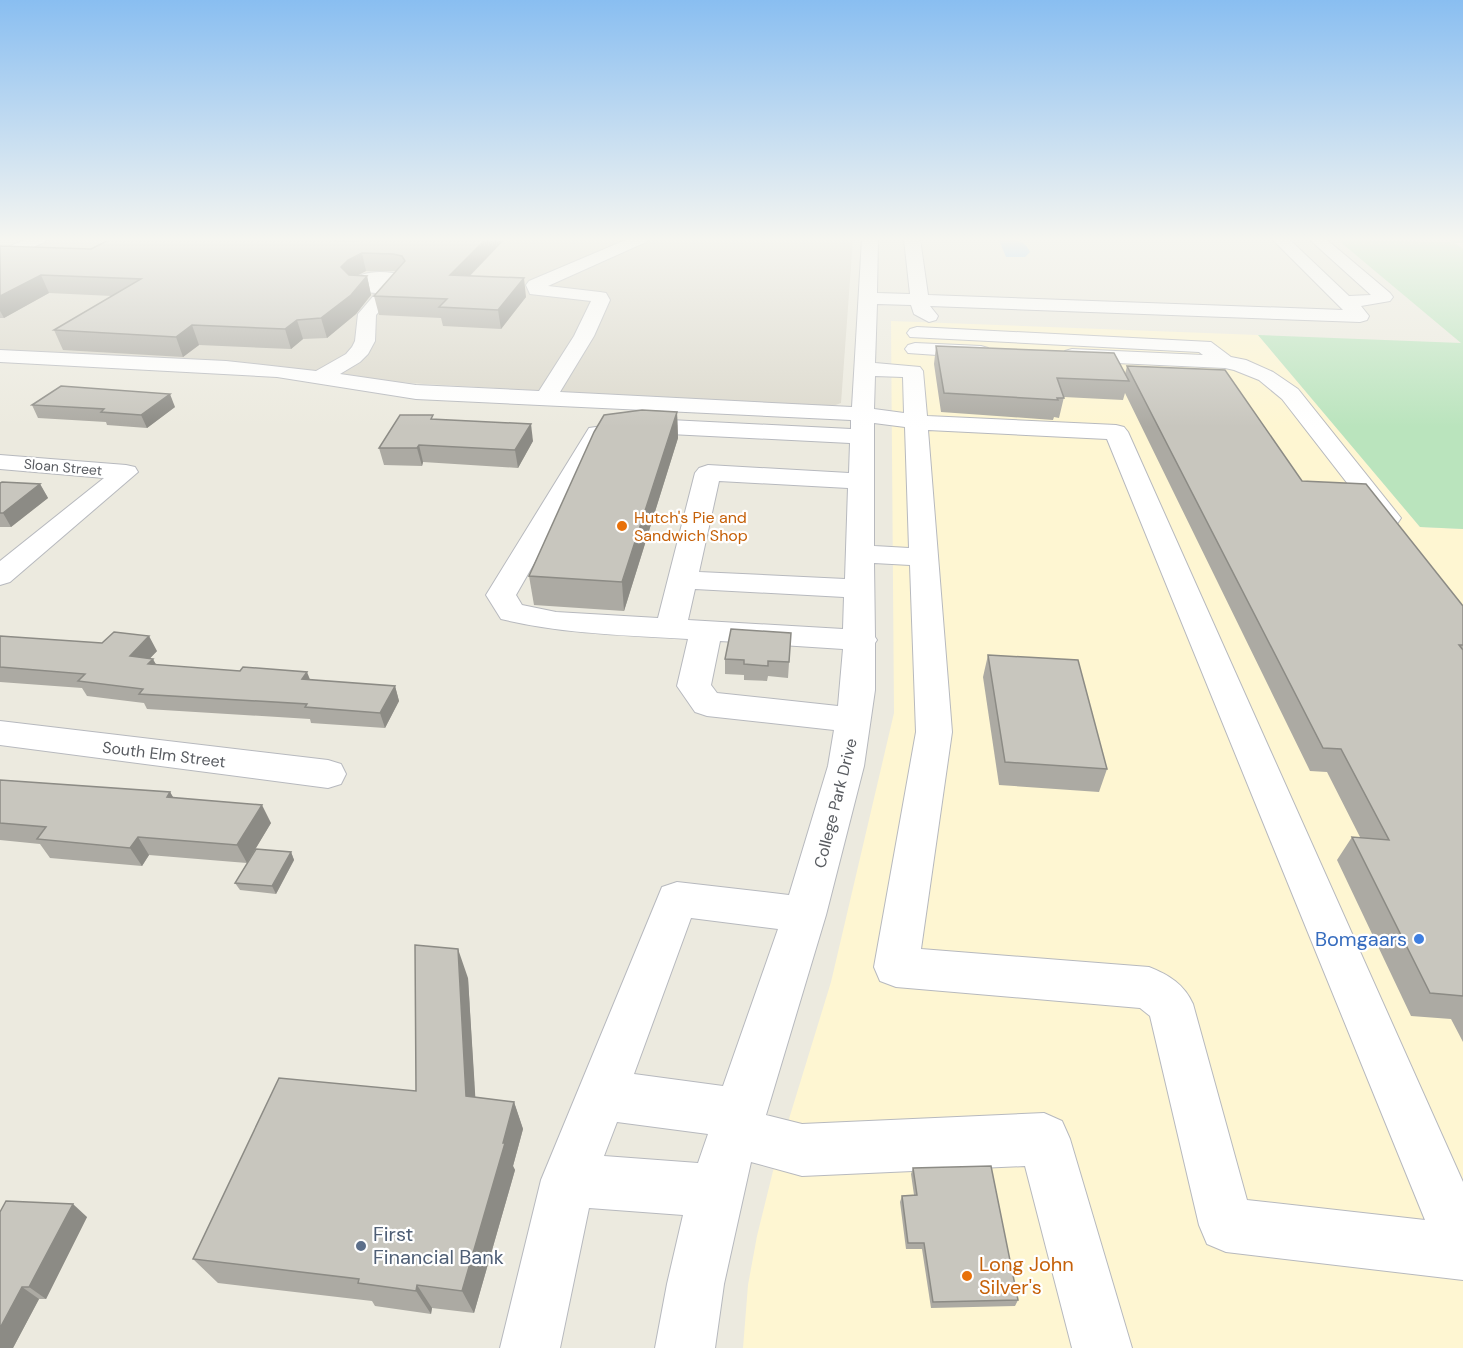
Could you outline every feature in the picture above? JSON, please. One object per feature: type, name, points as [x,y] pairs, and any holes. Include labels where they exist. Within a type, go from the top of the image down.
[{"type":"street","points":[[320,377],[353,358],[361,350],[365,341],[367,314],[377,302]]},
{"type":"street","points":[[546,398],[584,336],[601,302]]},
{"type":"street","name":"College Park Drive","points":[[685,1348],[699,1261],[717,1191],[837,807],[854,720],[861,640],[861,481],[866,369],[882,302]]},
{"type":"street","points":[[880,316],[918,302]]},
{"type":"street","points":[[920,302],[921,310],[927,315],[939,318],[1354,334]]},
{"type":"street","points":[[939,302],[1367,322],[1344,302]]},
{"type":"street","points":[[880,316],[918,324],[913,371],[933,732],[896,967],[1149,988],[1170,1004],[1226,1225],[1463,1252]]},
{"type":"street","points":[[916,341],[1239,364],[1266,376],[1290,394],[1406,540]]},
{"type":"street","points":[[0,356],[225,367],[320,377],[416,392],[546,398],[863,426]]},
{"type":"street","points":[[866,369],[913,371]]},
{"type":"street","points":[[861,640],[556,621],[512,612],[501,595],[597,433],[650,426],[815,435],[863,426],[916,422],[1116,432],[1463,1246]]},
{"type":"street","points":[[811,478],[815,435]]},
{"type":"street","name":"Sloan Street","points":[[0,462],[126,472],[0,576]]},
{"type":"street","points":[[671,628],[708,473],[861,481]]},
{"type":"street","points":[[682,580],[861,572],[924,557]]},
{"type":"street","points":[[706,630],[694,686],[706,704],[854,720]]},
{"type":"street","name":"South Elm Street","points":[[0,734],[328,774]]},
{"type":"street","points":[[530,1348],[568,1180],[677,899],[805,915]]},
{"type":"street","points":[[602,1095],[737,1122],[802,1150],[1044,1139],[1102,1348]]},
{"type":"street","points":[[568,1180],[717,1191]]},
{"type":"shaded area","points":[[0,302],[848,302],[841,403],[830,407],[424,384],[0,351]]},
{"type":"shaded area","points":[[891,321],[1258,335],[1420,527],[1463,529],[1463,1348],[743,1348],[748,1285],[757,1236],[773,1171],[831,982],[894,713]]},
{"type":"green space","points":[[1412,302],[1463,302],[1463,529],[1420,527],[1258,335],[1461,343]]},
{"type":"building","points":[[102,302],[342,302],[321,318],[297,320],[285,329],[192,325],[176,337],[54,330]]},
{"type":"building","points":[[444,302],[505,302],[498,310],[439,307]]},
{"type":"building","points":[[936,346],[1114,353],[1129,381],[1057,378],[1064,398],[1057,398],[1058,400],[944,393]]},
{"type":"building","points":[[1127,366],[1225,370],[1302,481],[1366,484],[1463,606],[1463,645],[1459,645],[1463,650],[1463,996],[1430,993],[1352,837],[1389,840],[1341,749],[1323,748]]},
{"type":"building","points":[[61,386],[170,394],[141,415],[101,412],[104,409],[32,405]]},
{"type":"building","points":[[642,410],[677,412],[622,582],[529,576],[594,432],[604,415]]},
{"type":"building","points":[[400,415],[433,415],[431,419],[531,424],[515,450],[419,445],[417,448],[379,448]]},
{"type":"building","points":[[0,483],[40,484],[0,513]]},
{"type":"building","points":[[731,629],[791,633],[789,662],[768,661],[768,666],[744,664],[744,660],[725,659]]},
{"type":"building","points":[[114,632],[149,636],[130,656],[153,659],[148,664],[240,671],[243,667],[307,672],[302,679],[395,686],[380,713],[305,707],[307,704],[139,694],[143,689],[78,681],[85,674],[0,667],[0,636],[102,643]]},
{"type":"building","points":[[988,655],[1078,660],[1107,769],[1005,762]]},
{"type":"building","points":[[0,780],[170,792],[167,797],[262,805],[237,845],[138,837],[130,848],[37,839],[46,827],[0,823]]},
{"type":"building","points":[[256,849],[291,852],[272,886],[235,883]]},
{"type":"building","points":[[415,945],[458,949],[466,1096],[514,1102],[503,1143],[505,1143],[462,1291],[417,1285],[416,1291],[358,1283],[359,1279],[193,1259],[279,1078],[416,1091]]},
{"type":"building","points":[[991,1166],[1018,1300],[933,1302],[924,1243],[908,1243],[902,1196],[917,1195],[913,1168]]},
{"type":"building","points":[[6,1201],[73,1204],[29,1287],[22,1287],[0,1328],[0,1212]]},
{"type":"place","name":"Hutch's Pie and Sandwich Shop","points":[[622,526]]},
{"type":"place","name":"Bomgaars","points":[[1419,939]]},
{"type":"place","name":"First Financial Bank","points":[[361,1246]]},
{"type":"place","name":"Long John Silver's","points":[[967,1276]]}]
